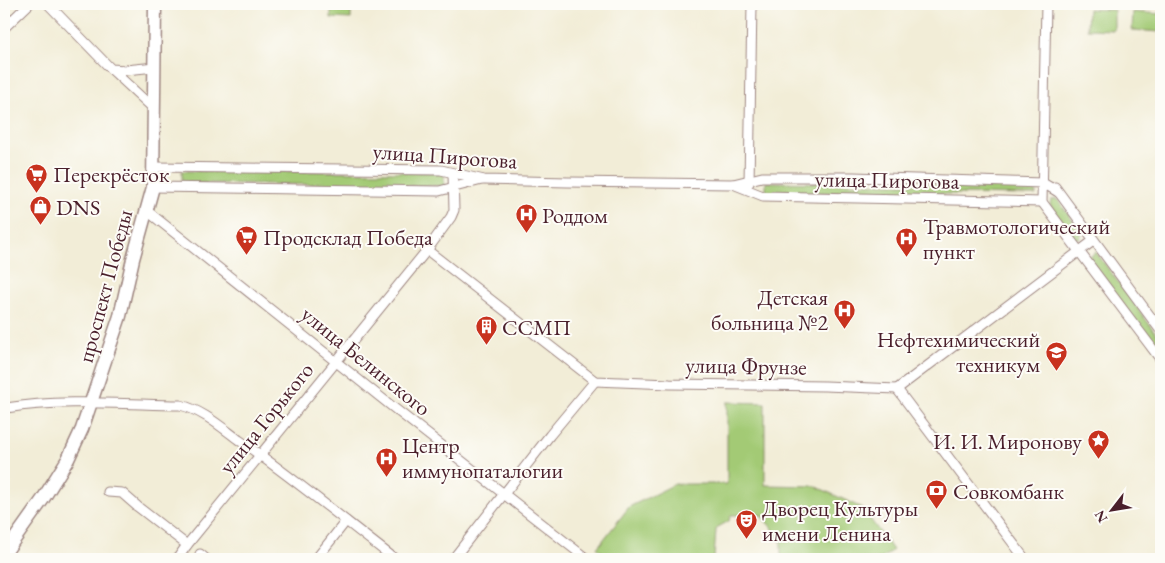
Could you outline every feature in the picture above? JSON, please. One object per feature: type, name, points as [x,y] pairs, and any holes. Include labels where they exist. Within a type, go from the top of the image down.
[{"type":"main road","name":"проспект Победы","points":[[6,546],[43,499],[68,460],[82,430],[120,316],[153,187],[155,4]]},
{"type":"street","points":[[4,28],[29,4]]},
{"type":"street","points":[[48,4],[111,68],[154,108]]},
{"type":"street","points":[[749,191],[752,4]]},
{"type":"street","points":[[1046,4],[1042,202],[1161,360]]},
{"type":"street","points":[[111,68],[126,70],[155,66]]},
{"type":"street","name":"улица Пирогова","points":[[154,167],[441,170],[484,180],[733,184],[762,177],[853,177],[1043,183]]},
{"type":"street","points":[[1043,171],[1161,331]]},
{"type":"street","name":"улица Горького","points":[[177,559],[427,250],[452,216],[455,202],[453,174]]},
{"type":"street","name":"улица Пирогова","points":[[153,187],[440,190],[484,180]]},
{"type":"street","points":[[1043,183],[1058,192]]},
{"type":"street","name":"улица Пирогова","points":[[733,184],[763,196],[1042,202]]},
{"type":"street","name":"улица Белинского","points":[[146,210],[587,559]]},
{"type":"street","points":[[1025,559],[897,389],[1093,241]]},
{"type":"street","points":[[427,250],[595,381],[453,559]]},
{"type":"street","name":"улица Фрунзе","points":[[595,381],[897,389]]},
{"type":"street","points":[[4,411],[6,408],[21,406],[91,403],[180,404],[190,407],[261,454],[395,559]]},
{"type":"street","points":[[108,492],[116,491],[122,493],[187,545]]},
{"type":"street","points":[[316,559],[346,521]]},
{"type":"green space","points":[[331,7],[351,7],[351,19],[331,18]]},
{"type":"green space","points":[[1088,9],[1114,10],[1114,30],[1087,29]]},
{"type":"green space","points":[[1133,12],[1161,14],[1161,32],[1132,30]]},
{"type":"green space","points":[[182,171],[444,172],[444,186],[182,183]]},
{"type":"green space","points":[[766,182],[1036,186],[1036,195],[766,192]]},
{"type":"green space","points":[[1057,199],[1082,233],[1080,238],[1074,239],[1050,205],[1051,200]]},
{"type":"green space","points":[[1096,252],[1161,340],[1161,350],[1158,352],[1088,258]]},
{"type":"green space","points":[[727,402],[765,403],[765,485],[815,486],[862,508],[893,550],[881,559],[781,559],[781,541],[777,539],[773,529],[762,515],[731,515],[729,521],[716,530],[714,559],[611,559],[597,548],[629,507],[675,484],[727,484]]},
{"type":"place","name":"Перекрёсток","points":[[37,193]]},
{"type":"place","name":"DNS","points":[[40,226]]},
{"type":"place","name":"Роддом","points":[[526,234]]},
{"type":"place","name":"Продсклад Победа","points":[[247,256]]},
{"type":"place","name":"Травмотологический пункт","points":[[907,258]]},
{"type":"place","name":"Детская больница №2","points":[[844,329]]},
{"type":"place","name":"ССМП","points":[[486,346]]},
{"type":"place","name":"Нефтехимический техникум","points":[[1056,371]]},
{"type":"place","name":"И. И. Миронову","points":[[1098,460]]},
{"type":"place","name":"Центр иммунопаталогии","points":[[386,477]]},
{"type":"place","name":"Совкомбанк","points":[[937,510]]},
{"type":"place","name":"Дворец Культуры имени Ленина","points":[[746,540]]}]
